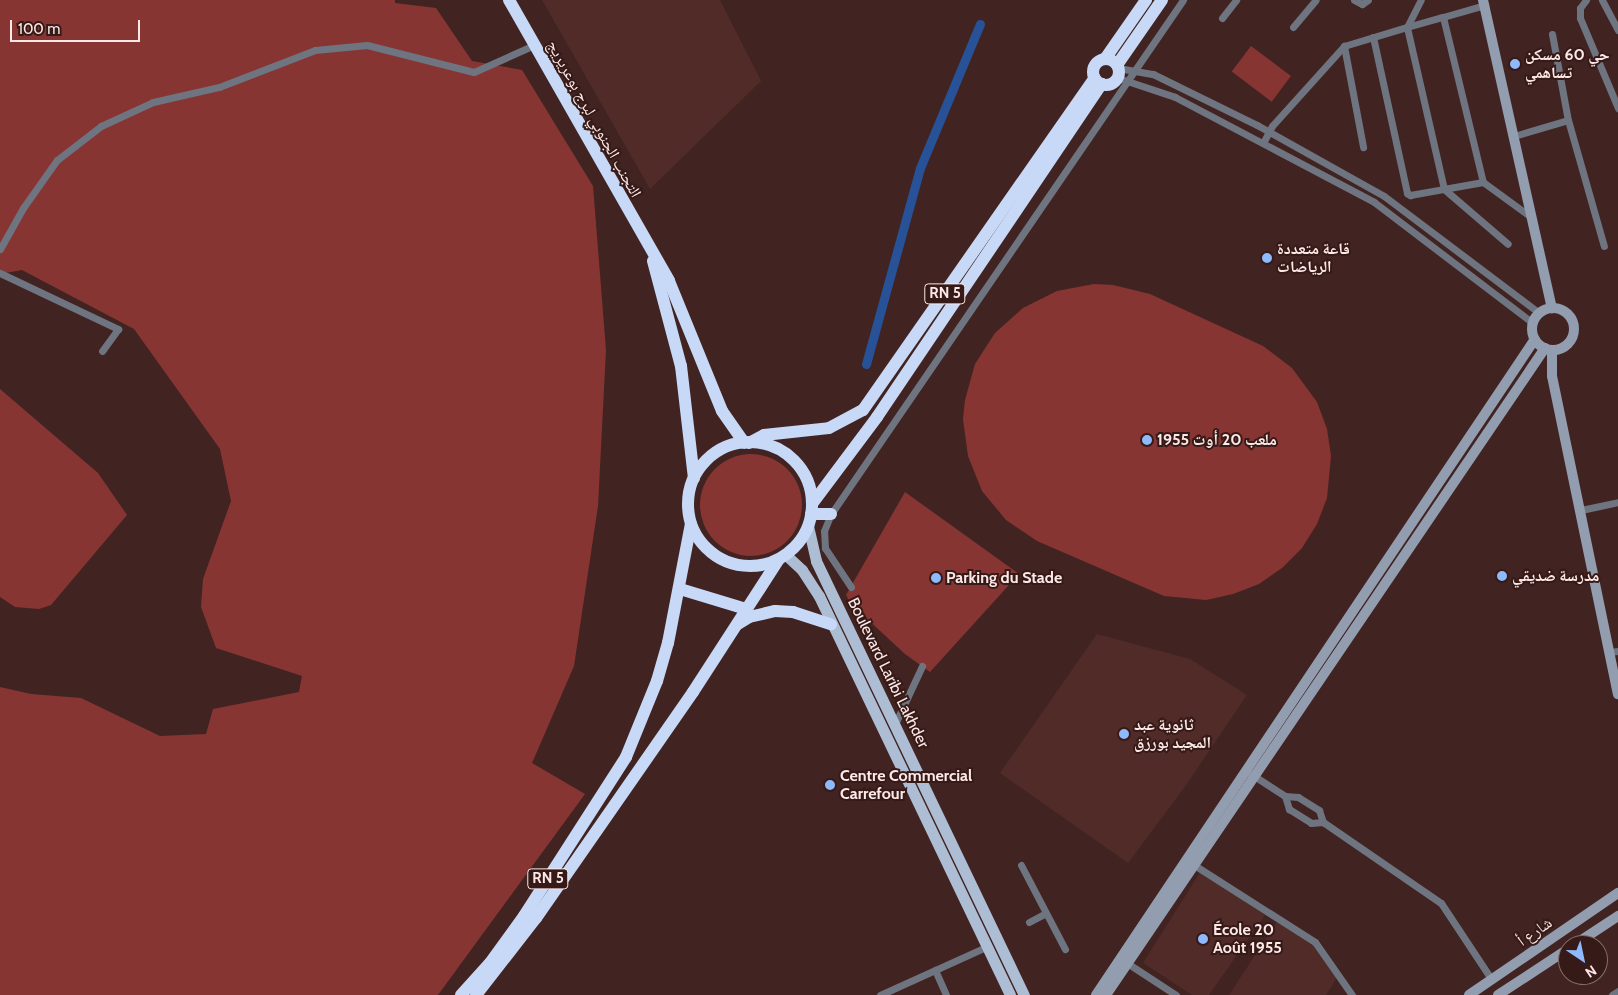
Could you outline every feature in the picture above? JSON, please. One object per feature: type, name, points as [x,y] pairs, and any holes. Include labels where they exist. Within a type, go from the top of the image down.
[{"type":"highway","name":"التجنب الجنوبي لبرج بوعريريج","points":[[509,0],[669,281],[722,412],[746,443]]},
{"type":"highway","name":"RN 5","points":[[810,515],[888,401],[1098,81],[1095,66],[1104,59],[1146,0]]},
{"type":"highway","points":[[1098,81],[1113,83],[1162,0]]},
{"type":"highway","points":[[1104,59],[1120,73]]},
{"type":"highway","name":"RN 5","points":[[746,443],[764,435],[829,428],[863,410],[1098,81]]},
{"type":"highway","name":"التجنب الجنوبي لبرج بوعريريج","points":[[652,254],[681,366],[694,478]]},
{"type":"highway","points":[[746,443],[771,446],[790,458],[805,475],[810,515],[799,542],[782,557],[759,566],[730,563],[706,548],[691,524],[688,500],[694,478],[711,457],[726,447],[746,443]]},
{"type":"highway","points":[[810,515],[831,514]]},
{"type":"highway","name":"RN 5","points":[[461,995],[490,963],[524,916],[626,757],[656,681],[680,589],[691,524]]},
{"type":"highway","name":"RN 5","points":[[476,995],[536,918],[693,692],[782,557]]},
{"type":"highway","points":[[680,589],[746,609]]},
{"type":"highway","points":[[736,625],[749,617],[776,611],[793,612],[831,624]]},
{"type":"main road","name":"Boulevard Laribi Lakhder","points":[[810,515],[814,557],[1024,995]]},
{"type":"main road","name":"Boulevard Laribi Lakhder","points":[[782,557],[811,582],[1010,995]]},
{"type":"main road","points":[[883,729],[895,724]]},
{"type":"street","points":[[1120,73],[1136,70],[1184,0]]},
{"type":"street","points":[[1222,18],[1236,0]]},
{"type":"street","points":[[1293,27],[1316,0]]},
{"type":"street","points":[[1354,0],[1362,4],[1368,0]]},
{"type":"street","points":[[1421,0],[1407,28],[1444,189],[1508,244]]},
{"type":"street","points":[[1586,0],[1580,8],[1580,18],[1618,108]]},
{"type":"street","points":[[1602,0],[1618,30]]},
{"type":"street","points":[[1263,143],[1270,131],[1344,46],[1443,17],[1484,2],[1552,308]]},
{"type":"street","points":[[1443,17],[1483,182],[1531,217]]},
{"type":"street","points":[[1552,34],[1568,120],[1604,246]]},
{"type":"street","points":[[1374,37],[1407,193],[1410,195],[1483,182]]},
{"type":"street","points":[[0,249],[23,208],[57,160],[101,126],[153,102],[219,88],[315,50],[367,45],[474,72],[534,45]]},
{"type":"street","points":[[1344,46],[1363,147]]},
{"type":"street","points":[[851,587],[825,548],[824,531],[831,514],[1120,73],[1136,70],[1153,74],[1270,131],[1384,196],[1539,314]]},
{"type":"street","points":[[1120,73],[1175,97],[1381,206],[1533,323]]},
{"type":"street","points":[[1514,136],[1568,120]]},
{"type":"street","points":[[0,273],[118,329],[102,351]]},
{"type":"street","points":[[1096,995],[1124,961],[1250,774],[1548,349],[1570,342],[1574,329],[1570,316],[1552,308],[1539,314],[1533,323],[1535,339],[1250,774]]},
{"type":"street","points":[[1535,339],[1548,349],[1552,376],[1581,510],[1614,652],[1618,694]]},
{"type":"street","points":[[1581,510],[1618,502]]},
{"type":"street","points":[[895,724],[922,666]]},
{"type":"street","points":[[1250,774],[1284,796],[1298,797],[1319,810],[1323,822],[1442,903],[1492,980]]},
{"type":"street","points":[[1284,796],[1289,810],[1311,823],[1323,822]]},
{"type":"street","points":[[1190,862],[1315,942],[1352,995]]},
{"type":"street","points":[[1021,865],[1066,949]]},
{"type":"street","name":"شارع أ","points":[[1469,995],[1618,893]]},
{"type":"street","points":[[1028,922],[1046,913]]},
{"type":"street","name":"شارع أ","points":[[1589,935],[1618,916]]},
{"type":"street","points":[[880,995],[986,947]]},
{"type":"street","name":"شارع أ","points":[[1498,995],[1558,956]]},
{"type":"street","points":[[1106,995],[1124,961]]},
{"type":"street","points":[[1124,961],[1176,995]]},
{"type":"street","points":[[935,970],[946,995]]},
{"type":"street","points":[[1612,995],[1618,991]]},
{"type":"shaded area","points":[[0,0],[395,0],[395,3],[436,8],[472,61],[522,70],[593,186],[606,350],[598,506],[574,666],[532,763],[585,794],[438,995],[0,995],[0,687],[31,694],[81,698],[160,736],[206,734],[213,709],[299,692],[302,676],[216,648],[201,607],[203,579],[231,501],[220,449],[134,329],[22,270],[0,274]]},
{"type":"shaded area","points":[[542,0],[720,0],[761,81],[650,189]]},
{"type":"shaded area","points":[[1251,46],[1291,76],[1272,102],[1232,72]]},
{"type":"shaded area","name":"ملعب 20 أوت 1955","points":[[1094,284],[1113,285],[1150,294],[1263,346],[1292,368],[1317,402],[1327,429],[1331,456],[1327,498],[1317,524],[1302,548],[1282,568],[1259,584],[1233,594],[1206,600],[1164,596],[1037,541],[1006,520],[982,491],[968,456],[963,419],[965,400],[975,364],[995,333],[1023,308],[1057,291]]},
{"type":"shaded area","points":[[0,389],[98,473],[127,515],[51,605],[39,609],[15,607],[0,597]]},
{"type":"shaded area","points":[[751,454],[770,458],[787,469],[798,486],[802,505],[798,524],[787,541],[770,552],[751,556],[732,552],[715,541],[704,524],[700,505],[704,486],[715,469],[732,458]]},
{"type":"shaded area","name":"Parking du Stade","points":[[905,492],[1019,574],[930,672],[905,654],[851,604],[846,595]]},
{"type":"shaded area","name":"ثانوية عبد المجيد بورزق","points":[[1097,634],[1190,659],[1247,695],[1184,788],[1128,863],[1000,773]]},
{"type":"shaded area","name":"École 20 Août 1955","points":[[1201,871],[1265,915],[1209,995],[1192,995],[1143,963]]},
{"type":"shaded area","points":[[1282,922],[1319,947],[1338,976],[1326,995],[1229,995],[1276,923]]},
{"type":"waterway","points":[[866,364],[920,168],[980,24]]},
{"type":"place","name":"حي 60 مسكن تساهمي","points":[[1515,64]]},
{"type":"place","name":"قاعة متعددة الرياضات","points":[[1267,258]]},
{"type":"place","name":"ملعب 20 أوت 1955","points":[[1147,440]]},
{"type":"place","name":"مدرسة ضديقي","points":[[1502,576]]},
{"type":"place","name":"Parking du Stade","points":[[936,578]]},
{"type":"place","name":"ثانوية عبد المجيد بورزق","points":[[1124,734]]},
{"type":"place","name":"Centre Commercial Carrefour","points":[[830,785]]},
{"type":"place","name":"École 20 Août 1955","points":[[1203,939]]}]
